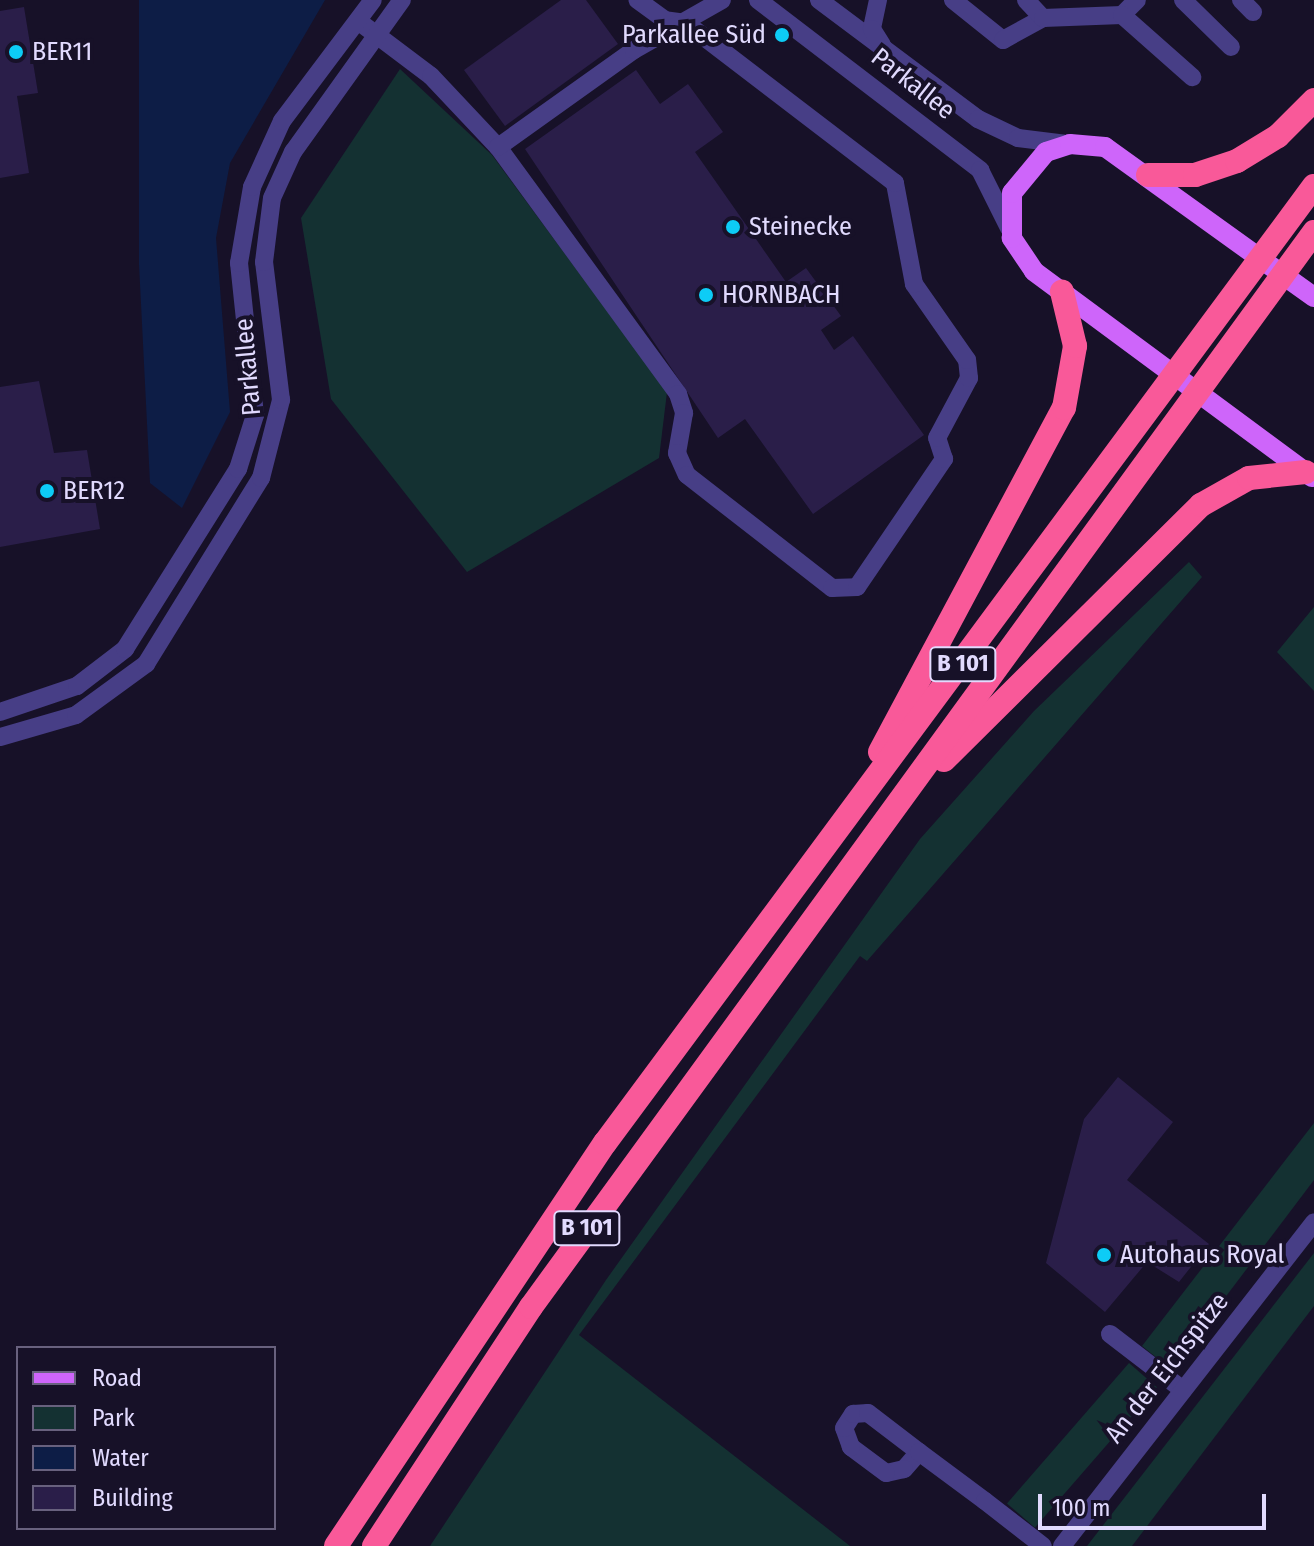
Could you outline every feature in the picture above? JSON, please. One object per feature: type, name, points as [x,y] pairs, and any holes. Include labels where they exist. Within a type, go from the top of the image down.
[{"type":"highway","points":[[1148,175],[1195,175],[1237,161],[1278,136],[1314,100]]},
{"type":"highway","name":"B 101","points":[[336,1546],[554,1214],[1314,186]]},
{"type":"highway","name":"B 101","points":[[374,1546],[523,1319],[823,902],[1314,232]]},
{"type":"highway","points":[[763,930],[892,733],[1056,427],[1075,346],[1062,292]]},
{"type":"highway","points":[[823,902],[978,723],[1181,522],[1249,478],[1310,475]]},
{"type":"main road","points":[[1310,475],[1027,264],[1010,230],[1010,202],[1024,171],[1070,144],[1105,147],[1314,297]]},
{"type":"street","name":"Parkallee","points":[[0,712],[77,686],[125,649],[238,469],[255,415],[239,263],[244,215],[274,135],[373,0]]},
{"type":"street","name":"Parkallee","points":[[0,737],[76,715],[146,664],[261,478],[280,421],[264,262],[272,198],[293,152],[402,0]]},
{"type":"street","points":[[358,21],[477,118],[678,394],[684,413],[677,453],[687,475],[832,588],[857,587],[944,459],[937,438],[969,378],[967,360],[914,284],[895,183],[686,23],[665,20],[637,0]]},
{"type":"street","points":[[498,147],[625,57],[686,23],[705,5],[722,0]]},
{"type":"street","name":"Parkallee","points":[[758,0],[980,170],[1010,230]]},
{"type":"street","name":"Parkallee","points":[[819,0],[989,125],[1027,140],[1070,144]]},
{"type":"street","points":[[878,0],[872,29],[886,49]]},
{"type":"street","points":[[953,0],[1003,40],[1043,18],[1122,15],[1137,0]]},
{"type":"street","points":[[1026,0],[1043,18]]},
{"type":"street","points":[[1183,0],[1231,47]]},
{"type":"street","points":[[1122,15],[1192,77]]},
{"type":"street","name":"An der Eichspitze","points":[[1062,1546],[1314,1222]]},
{"type":"street","points":[[1110,1334],[1183,1390]]},
{"type":"street","points":[[919,1452],[1043,1546]]},
{"type":"green space","points":[[400,69],[492,155],[667,392],[659,458],[467,572],[331,399],[301,218]]},
{"type":"green space","points":[[1189,562],[1202,577],[867,961],[860,956],[579,1335],[850,1546],[430,1546],[606,1280],[920,839],[1034,711]]},
{"type":"green space","points":[[1314,607],[1314,691],[1277,652]]},
{"type":"green space","points":[[1314,1123],[1314,1180],[1171,1369],[1142,1346]]},
{"type":"green space","points":[[1314,1253],[1314,1306],[1132,1546],[1087,1546]]},
{"type":"green space","points":[[1129,1363],[1157,1387],[1035,1528],[1007,1503]]},
{"type":"water","points":[[139,0],[325,0],[230,163],[216,238],[230,412],[182,508],[150,483],[139,264]]},
{"type":"building","points":[[561,0],[586,0],[618,44],[505,126],[464,70]]},
{"type":"building","name":"BER11","points":[[24,7],[38,93],[17,96],[29,173],[0,178],[0,11]]},
{"type":"building","name":"HORNBACH","points":[[636,70],[660,104],[688,84],[723,132],[695,152],[786,282],[806,268],[841,316],[821,330],[834,350],[853,336],[924,435],[813,514],[745,419],[718,438],[525,149]]},
{"type":"building","name":"BER12","points":[[39,381],[54,453],[87,450],[100,529],[0,547],[0,387]]},
{"type":"building","points":[[1118,1077],[1173,1122],[1127,1180],[1209,1244],[1179,1282],[1147,1262],[1105,1312],[1046,1263],[1084,1119]]},
{"type":"place","name":"Parkallee Süd","points":[[782,35]]},
{"type":"place","name":"BER11","points":[[16,52]]},
{"type":"place","name":"Steinecke","points":[[733,227]]},
{"type":"place","name":"HORNBACH","points":[[706,295]]},
{"type":"place","name":"BER12","points":[[47,491]]},
{"type":"place","name":"Autohaus Royal","points":[[1104,1255]]}]
